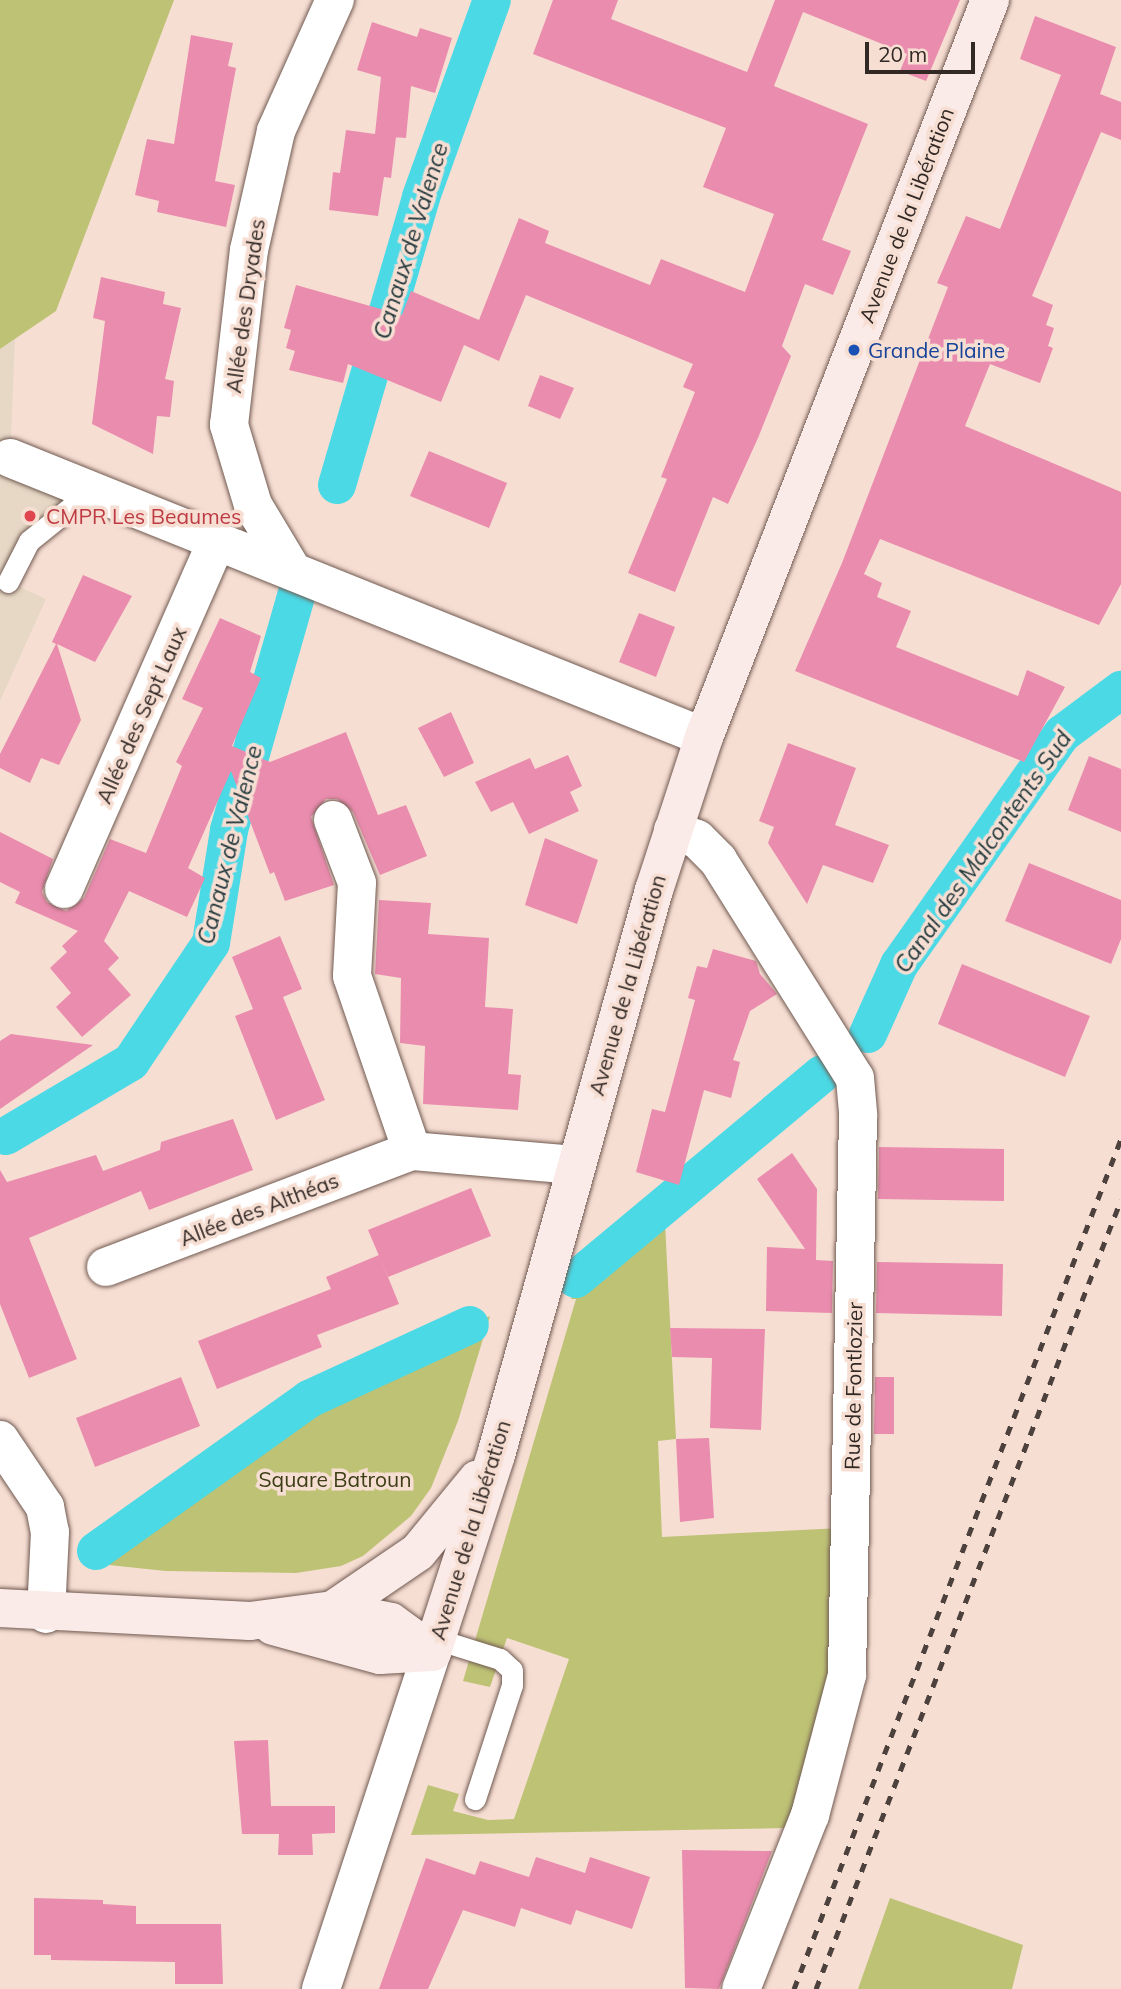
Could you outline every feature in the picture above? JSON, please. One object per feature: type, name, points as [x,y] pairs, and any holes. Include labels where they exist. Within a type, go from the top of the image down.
[{"type":"main road","name":"Avenue de la Libération","points":[[434,1645],[496,1455],[673,830],[704,737],[990,0]]},
{"type":"main road","points":[[333,1610],[418,1552],[496,1455]]},
{"type":"main road","points":[[0,1608],[46,1614],[250,1621],[333,1610],[391,1622],[434,1645]]},
{"type":"main road","points":[[250,1621],[380,1655],[434,1645]]},
{"type":"street","name":"Allée des Dryades","points":[[292,570],[253,505],[229,425],[249,250],[276,131],[335,0]]},
{"type":"street","points":[[3,460],[91,491],[292,570],[704,737]]},
{"type":"street","name":"Allée des Sept Laux","points":[[64,889],[217,541]]},
{"type":"street","points":[[333,820],[357,883],[352,976],[412,1151]]},
{"type":"street","name":"Rue de Fontlozier","points":[[673,830],[696,839],[718,860],[855,1078],[858,1116],[847,1675],[810,1815],[741,1989]]},
{"type":"street","name":"Allée des Althéas","points":[[106,1267],[412,1151],[576,1165]]},
{"type":"street","points":[[0,1440],[45,1507],[50,1532],[46,1614]]},
{"type":"street","name":"Avenue de la Libération","points":[[321,1989],[434,1645]]},
{"type":"lane","points":[[8,582],[29,541],[91,491]]},
{"type":"lane","points":[[434,1645],[500,1659],[512,1670],[512,1685],[475,1799]]},
{"type":"shaded area","name":"CMPR Les Beaumes","points":[[15,339],[10,458],[91,491],[29,541],[9,582],[46,599],[0,701],[0,349]]},
{"type":"green space","points":[[0,0],[174,0],[56,311],[0,349]]},
{"type":"green space","points":[[665,1223],[676,1439],[658,1441],[662,1537],[841,1528],[839,1639],[817,1745],[785,1828],[411,1835],[428,1785],[459,1794],[453,1811],[488,1820],[514,1819],[569,1659],[507,1638],[490,1687],[463,1681],[576,1299],[571,1299],[575,1287]]},
{"type":"green space","name":"Square Batroun","points":[[490,1316],[458,1421],[431,1488],[411,1516],[363,1556],[341,1566],[296,1573],[166,1571],[80,1562],[309,1399]]},
{"type":"green space","points":[[890,1898],[1023,1945],[1012,1989],[858,1989]]},
{"type":"building","points":[[553,0],[618,0],[611,19],[747,72],[775,0],[960,0],[926,81],[900,71],[907,54],[803,12],[774,86],[868,124],[822,240],[851,251],[833,295],[805,284],[782,346],[791,356],[758,438],[728,504],[713,497],[675,592],[628,573],[667,479],[661,477],[695,392],[683,387],[693,364],[526,295],[499,361],[464,345],[441,402],[348,364],[343,383],[289,370],[295,351],[286,348],[291,330],[284,328],[296,285],[402,315],[411,291],[479,320],[519,218],[549,231],[545,243],[650,285],[661,259],[745,292],[774,214],[703,187],[726,128],[533,54]]},
{"type":"building","points":[[1035,16],[1116,47],[1100,94],[1121,102],[1121,140],[1101,132],[1032,296],[1053,305],[1046,325],[1054,328],[1048,346],[1053,348],[1040,383],[990,364],[965,426],[1121,492],[1121,584],[1099,625],[880,539],[864,574],[882,583],[877,597],[911,611],[896,647],[1018,696],[1027,670],[1065,687],[1024,762],[795,671],[842,563],[948,287],[937,283],[966,216],[1000,229],[1061,75],[1020,59]]},
{"type":"building","points":[[372,22],[417,37],[420,28],[452,38],[435,93],[411,86],[406,138],[396,137],[391,178],[384,177],[378,216],[329,210],[333,172],[340,173],[346,130],[375,134],[381,77],[357,70]]},
{"type":"building","points":[[191,35],[233,43],[228,66],[236,68],[215,181],[235,185],[226,227],[157,212],[159,201],[135,195],[147,139],[174,144]]},
{"type":"building","points":[[101,277],[165,292],[163,304],[181,308],[165,379],[174,381],[170,417],[157,416],[153,454],[92,424],[105,321],[93,318]]},
{"type":"building","points":[[540,375],[574,388],[560,419],[528,406]]},
{"type":"building","points":[[429,451],[507,483],[489,528],[410,496]]},
{"type":"building","points":[[83,575],[132,596],[95,662],[57,644],[81,720],[59,765],[41,758],[30,783],[0,768],[0,754],[56,644],[52,642]]},
{"type":"building","points":[[639,613],[675,627],[656,677],[619,662]]},
{"type":"building","points":[[220,618],[261,636],[250,672],[261,678],[232,746],[270,762],[346,732],[378,815],[406,805],[427,856],[380,875],[353,812],[337,799],[326,799],[311,817],[334,885],[285,901],[274,872],[270,874],[231,771],[188,868],[205,878],[187,917],[129,891],[104,941],[119,958],[108,969],[131,995],[82,1037],[56,1007],[71,993],[50,968],[67,952],[62,946],[78,931],[15,903],[20,892],[0,882],[0,832],[53,859],[42,892],[47,902],[66,911],[84,898],[110,839],[146,853],[182,766],[176,762],[203,708],[182,699]]},
{"type":"building","points":[[451,712],[474,763],[444,777],[418,728]]},
{"type":"building","points":[[788,743],[856,768],[835,825],[889,845],[873,883],[823,865],[807,904],[768,843],[774,827],[759,821]]},
{"type":"building","points":[[568,755],[582,786],[570,792],[579,811],[529,834],[513,802],[491,812],[475,782],[530,758],[535,769]]},
{"type":"building","points":[[1089,756],[1121,769],[1121,832],[1068,810]]},
{"type":"building","points":[[545,838],[598,860],[577,924],[525,905]]},
{"type":"building","points":[[1029,863],[1121,900],[1121,939],[1111,964],[1005,921]]},
{"type":"building","points":[[379,900],[431,903],[428,934],[489,938],[485,1007],[513,1009],[508,1074],[521,1075],[518,1110],[423,1104],[425,1046],[400,1043],[401,978],[375,974]]},
{"type":"building","points":[[280,936],[302,989],[283,997],[325,1100],[276,1120],[235,1016],[253,1009],[232,957]]},
{"type":"building","points":[[713,949],[756,961],[760,974],[777,994],[750,1011],[733,1060],[740,1062],[731,1098],[704,1090],[679,1185],[636,1172],[652,1109],[665,1112],[695,1000],[688,998],[697,966],[707,968]]},
{"type":"building","points":[[962,964],[1090,1016],[1065,1077],[938,1024]]},
{"type":"building","points":[[11,1034],[93,1045],[0,1109],[0,1041]]},
{"type":"building","points":[[233,1119],[253,1170],[149,1210],[141,1191],[29,1238],[77,1359],[29,1378],[0,1304],[0,1170],[7,1182],[96,1155],[103,1171],[160,1150],[161,1142]]},
{"type":"building","points":[[879,1147],[1004,1149],[1004,1201],[878,1199]]},
{"type":"building","points":[[792,1153],[817,1189],[816,1260],[833,1261],[832,1313],[766,1311],[767,1247],[805,1249],[757,1179]]},
{"type":"building","points":[[471,1188],[491,1236],[388,1277],[368,1230]]},
{"type":"building","points":[[379,1255],[399,1304],[317,1335],[322,1347],[217,1389],[198,1341],[331,1289],[326,1277]]},
{"type":"building","points":[[877,1262],[1003,1264],[1002,1316],[876,1313]]},
{"type":"building","points":[[670,1328],[765,1329],[761,1430],[710,1428],[712,1358],[672,1357]]},
{"type":"building","points":[[181,1377],[200,1426],[95,1467],[76,1418]]},
{"type":"building","points":[[875,1377],[894,1377],[894,1434],[874,1434]]},
{"type":"building","points":[[709,1438],[714,1518],[680,1522],[676,1439]]},
{"type":"building","points":[[268,1740],[271,1806],[335,1806],[335,1833],[312,1834],[313,1855],[278,1855],[279,1834],[242,1834],[234,1741]]},
{"type":"building","points":[[682,1850],[772,1851],[719,1989],[685,1988]]},
{"type":"building","points":[[536,1857],[585,1873],[590,1857],[650,1877],[632,1929],[576,1910],[571,1925],[521,1908],[515,1927],[463,1910],[428,1989],[379,1989],[426,1858],[475,1875],[480,1861],[529,1877]]},
{"type":"building","points":[[34,1898],[103,1900],[103,1904],[136,1906],[136,1924],[221,1924],[223,1984],[175,1984],[175,1962],[51,1960],[51,1955],[34,1955]]},
{"type":"waterway","name":"Canaux de Valence","points":[[337,485],[421,197],[492,0]]},
{"type":"waterway","name":"Canaux de Valence","points":[[6,1136],[131,1062],[211,943],[229,830],[297,593]]},
{"type":"waterway","name":"Canal des Malcontents Sud","points":[[868,1034],[899,965],[1062,734],[1121,690]]},
{"type":"waterway","name":"Canal des Malcontents Sud","points":[[576,1279],[822,1074]]},
{"type":"waterway","name":"Canal des Malcontents Sud","points":[[96,1551],[309,1399],[470,1325]]},
{"type":"railway","points":[[794,1989],[1121,1139]]},
{"type":"railway","points":[[816,1989],[1121,1200]]},
{"type":"place","name":"Grande Plaine","points":[[854,350]]},
{"type":"place","name":"CMPR Les Beaumes","points":[[30,516]]}]
